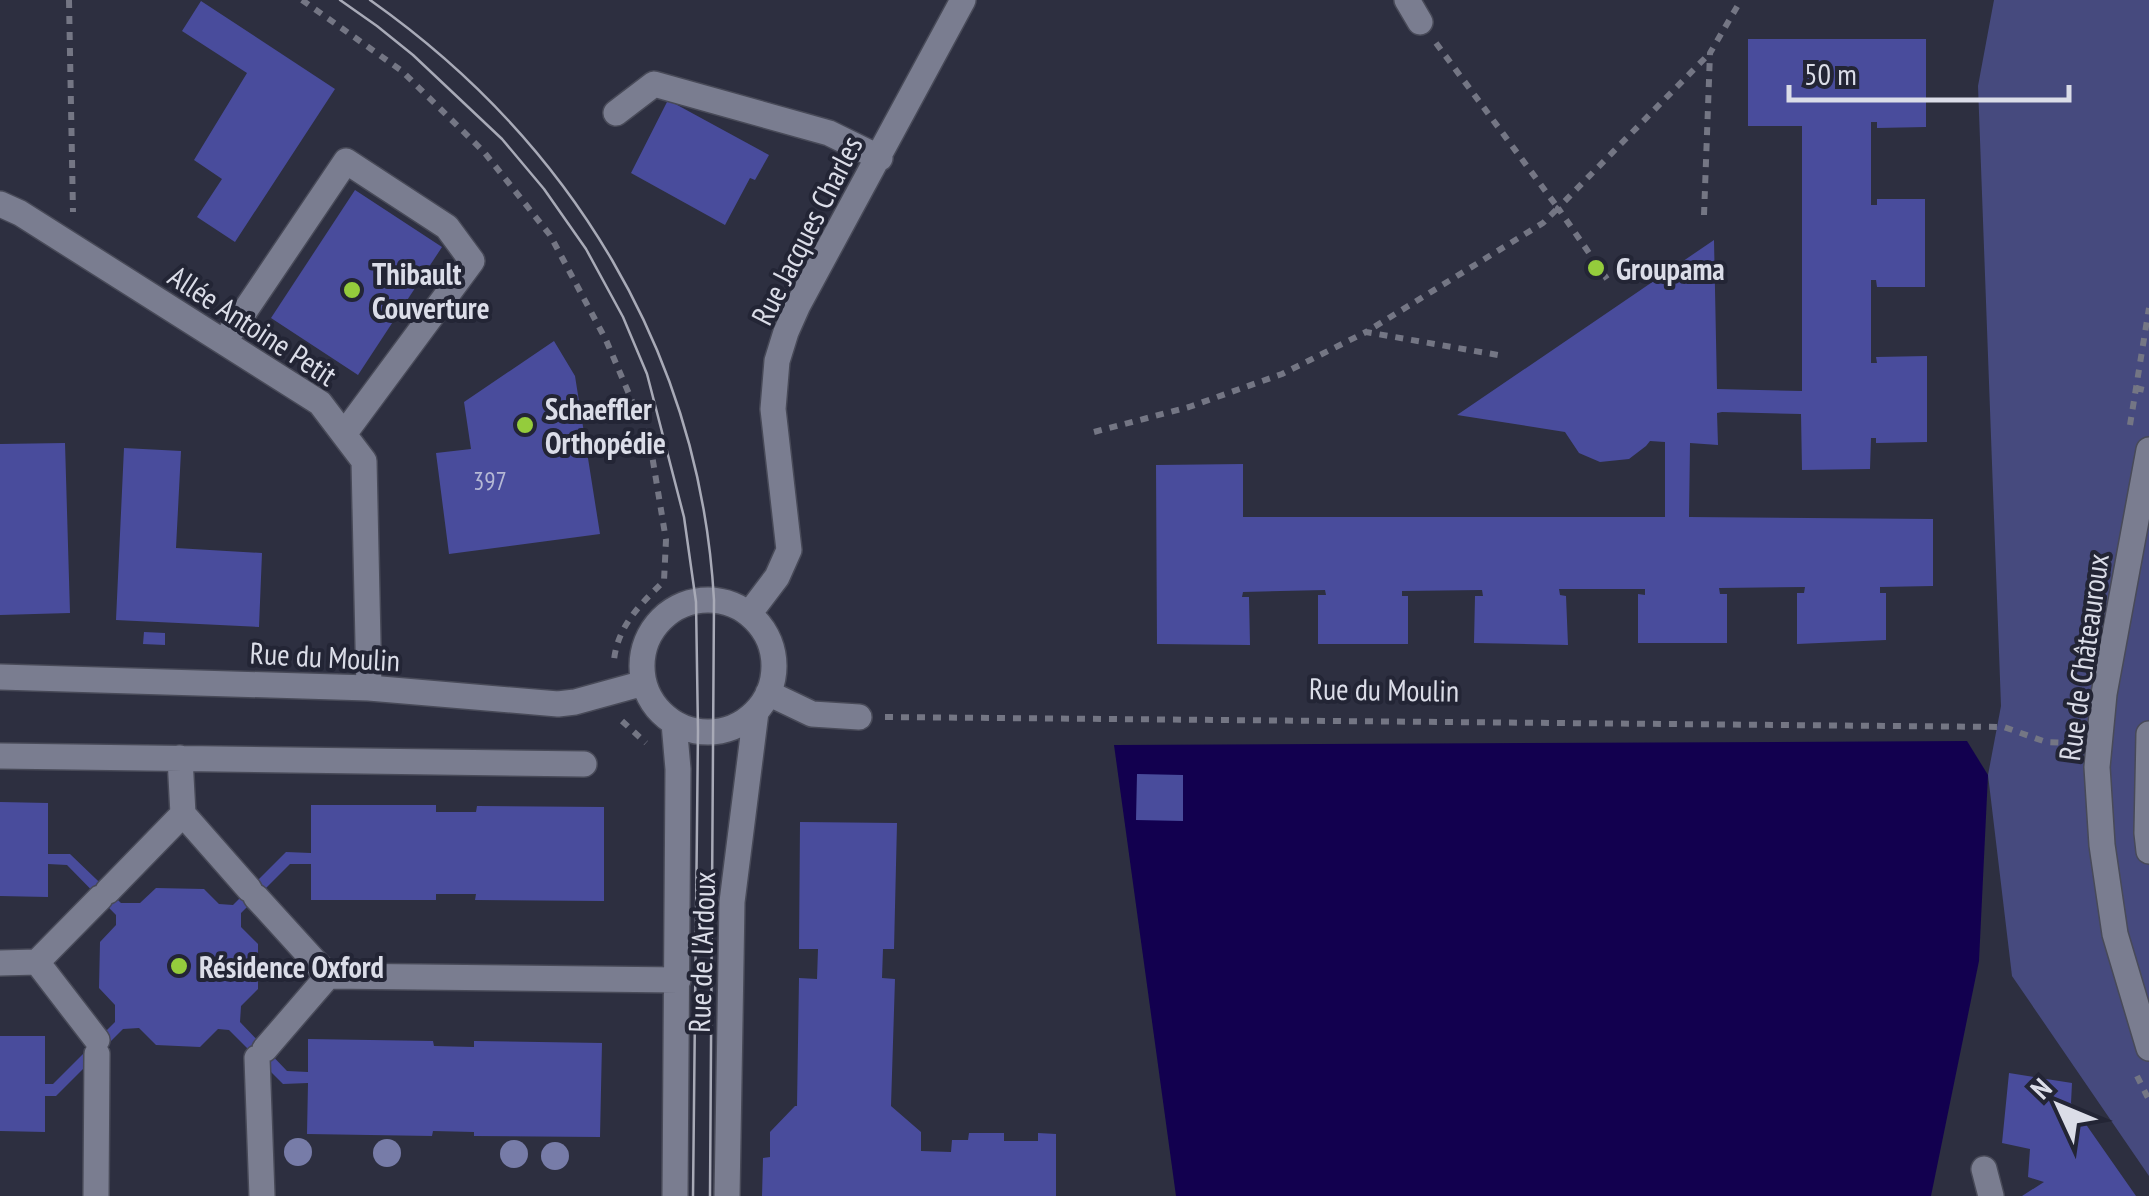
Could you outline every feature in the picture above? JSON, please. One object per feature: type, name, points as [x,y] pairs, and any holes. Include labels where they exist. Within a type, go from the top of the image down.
[{"type":"street","name":"Rue Jacques Charles","points":[[749,614],[778,577],[789,550],[773,409],[786,332],[963,0]]},
{"type":"street","points":[[616,113],[654,84],[829,133],[880,158]]},
{"type":"street","points":[[224,342],[346,161],[447,227],[472,262],[344,434]]},
{"type":"street","name":"Allée Antoine Petit","points":[[0,204],[20,212],[320,403],[344,434],[364,461],[369,688]]},
{"type":"street","name":"Rue de Châteauroux","points":[[2149,450],[2104,694],[2097,766],[2102,845],[2115,934],[2149,1048]]},
{"type":"street","points":[[714,600],[749,614],[770,642],[774,659],[774,677],[762,703],[744,722],[728,729],[712,732],[674,723],[650,699],[644,683],[642,662],[659,623],[676,609],[714,600]]},
{"type":"street","name":"Rue du Moulin","points":[[0,677],[369,688],[558,704],[644,683]]},
{"type":"street","points":[[762,703],[812,714],[858,716]]},
{"type":"street","name":"Rue de l'Ardoux","points":[[727,1196],[732,902],[762,703]]},
{"type":"street","name":"Rue de l'Ardoux","points":[[674,723],[678,769],[675,1196]]},
{"type":"street","points":[[2149,734],[2149,851]]},
{"type":"street","points":[[0,756],[584,764]]},
{"type":"street","points":[[180,758],[183,814],[328,976],[678,980]]},
{"type":"street","points":[[0,963],[37,962],[183,814]]},
{"type":"street","points":[[37,962],[97,1047],[96,1196]]},
{"type":"street","points":[[262,1196],[261,1053],[328,976]]},
{"type":"street","points":[[1984,1169],[1991,1196]]},
{"type":"path","points":[[68,0],[74,248]]},
{"type":"path","points":[[302,0],[402,71],[484,152],[550,235],[606,340],[650,443],[666,540],[664,581],[632,612],[616,646],[613,656],[617,689]]},
{"type":"path","points":[[1094,432],[1188,407],[1282,374],[1366,332],[1543,223],[1710,53],[1741,0]]},
{"type":"path","points":[[1414,11],[1606,279]]},
{"type":"path","points":[[1704,216],[1710,53]]},
{"type":"path","points":[[1366,332],[1498,355]]},
{"type":"path","points":[[2136,388],[2149,390]]},
{"type":"path","name":"Rue du Moulin","points":[[858,716],[2004,727]]},
{"type":"path","points":[[622,721],[650,750]]},
{"type":"shaded area","points":[[1994,0],[2149,0],[2149,1176],[2012,976],[1988,775],[2001,706],[1978,86]]},
{"type":"shaded area","points":[[1967,741],[1988,775],[1979,961],[1931,1196],[1176,1196],[1114,745]]},
{"type":"building","points":[[201,1],[335,89],[235,242],[197,217],[222,179],[194,160],[247,73],[182,31]]},
{"type":"building","points":[[1748,39],[1926,39],[1926,127],[1877,128],[1877,122],[1871,122],[1871,205],[1877,205],[1877,199],[1925,199],[1925,287],[1877,287],[1876,280],[1871,280],[1871,363],[1877,363],[1876,357],[1927,356],[1927,442],[1876,443],[1876,438],[1871,438],[1870,469],[1802,470],[1801,414],[1722,412],[1717,413],[1718,445],[1690,443],[1689,517],[1933,519],[1933,586],[1880,587],[1880,593],[1886,593],[1886,640],[1797,644],[1797,593],[1804,593],[1805,587],[1719,588],[1720,594],[1727,594],[1727,643],[1638,643],[1638,594],[1645,595],[1645,589],[1559,589],[1560,595],[1566,596],[1568,645],[1474,643],[1475,596],[1483,596],[1482,590],[1402,591],[1402,596],[1408,596],[1408,644],[1318,644],[1318,595],[1326,595],[1325,590],[1243,592],[1242,597],[1249,597],[1250,645],[1157,644],[1156,465],[1243,464],[1243,517],[1665,517],[1665,442],[1650,441],[1629,459],[1600,462],[1579,453],[1565,432],[1457,415],[1714,240],[1717,389],[1802,391],[1802,126],[1748,126]]},
{"type":"building","points":[[668,100],[769,155],[755,180],[750,178],[725,225],[631,173]]},
{"type":"building","name":"Thibault Couverture","points":[[355,190],[442,247],[358,375],[271,318]]},
{"type":"building","name":"Schaeffler Orthopédie","points":[[554,341],[575,376],[600,534],[449,554],[436,453],[471,449],[464,402]]},
{"type":"building","points":[[65,443],[70,613],[0,615],[0,444]]},
{"type":"building","points":[[124,448],[181,451],[176,548],[262,553],[259,627],[116,620]]},
{"type":"building","points":[[144,632],[165,633],[165,645],[143,644]]},
{"type":"building","points":[[1137,774],[1183,775],[1183,821],[1136,820]]},
{"type":"building","points":[[0,802],[48,803],[48,854],[70,854],[121,903],[140,903],[156,888],[204,889],[219,904],[233,905],[286,852],[311,853],[311,805],[436,805],[436,812],[476,812],[477,806],[604,807],[604,901],[475,900],[476,894],[436,894],[436,900],[311,900],[311,864],[290,864],[241,913],[241,927],[258,944],[258,989],[241,1006],[240,1022],[287,1071],[308,1072],[308,1039],[433,1041],[434,1046],[474,1047],[474,1041],[602,1043],[600,1137],[474,1136],[474,1132],[433,1131],[432,1136],[307,1134],[308,1083],[283,1084],[229,1030],[218,1029],[200,1047],[156,1045],[139,1028],[123,1029],[56,1096],[45,1096],[45,1132],[0,1131],[0,1036],[45,1036],[45,1084],[53,1084],[115,1022],[115,1005],[99,988],[100,942],[116,925],[116,915],[67,865],[48,864],[48,897],[0,896]]},
{"type":"building","points":[[800,822],[897,823],[894,949],[883,949],[882,978],[895,979],[891,1106],[921,1132],[921,1151],[951,1152],[952,1140],[968,1140],[969,1133],[1004,1133],[1004,1141],[1038,1141],[1038,1133],[1056,1134],[1056,1196],[762,1196],[763,1158],[770,1157],[770,1132],[797,1106],[799,978],[817,979],[818,949],[799,949]]},
{"type":"building","points":[[2009,1073],[2072,1083],[2071,1103],[2136,1196],[2022,1196],[2044,1182],[2028,1177],[2030,1149],[2002,1143]]},
{"type":"tram line","points":[[340,0],[413,55],[502,139],[544,189],[586,249],[623,317],[647,374],[684,517],[696,602],[693,1196]]},
{"type":"tram line","points":[[370,0],[442,56],[507,119],[563,187],[612,260],[652,339],[683,422],[703,509],[714,600],[710,1196]]},
{"type":"place","name":"Groupama","points":[[1596,268]]},
{"type":"place","name":"Thibault Couverture","points":[[352,290]]},
{"type":"place","name":"Schaeffler Orthopédie","points":[[525,425]]},
{"type":"place","name":"Résidence Oxford","points":[[179,966]]}]
